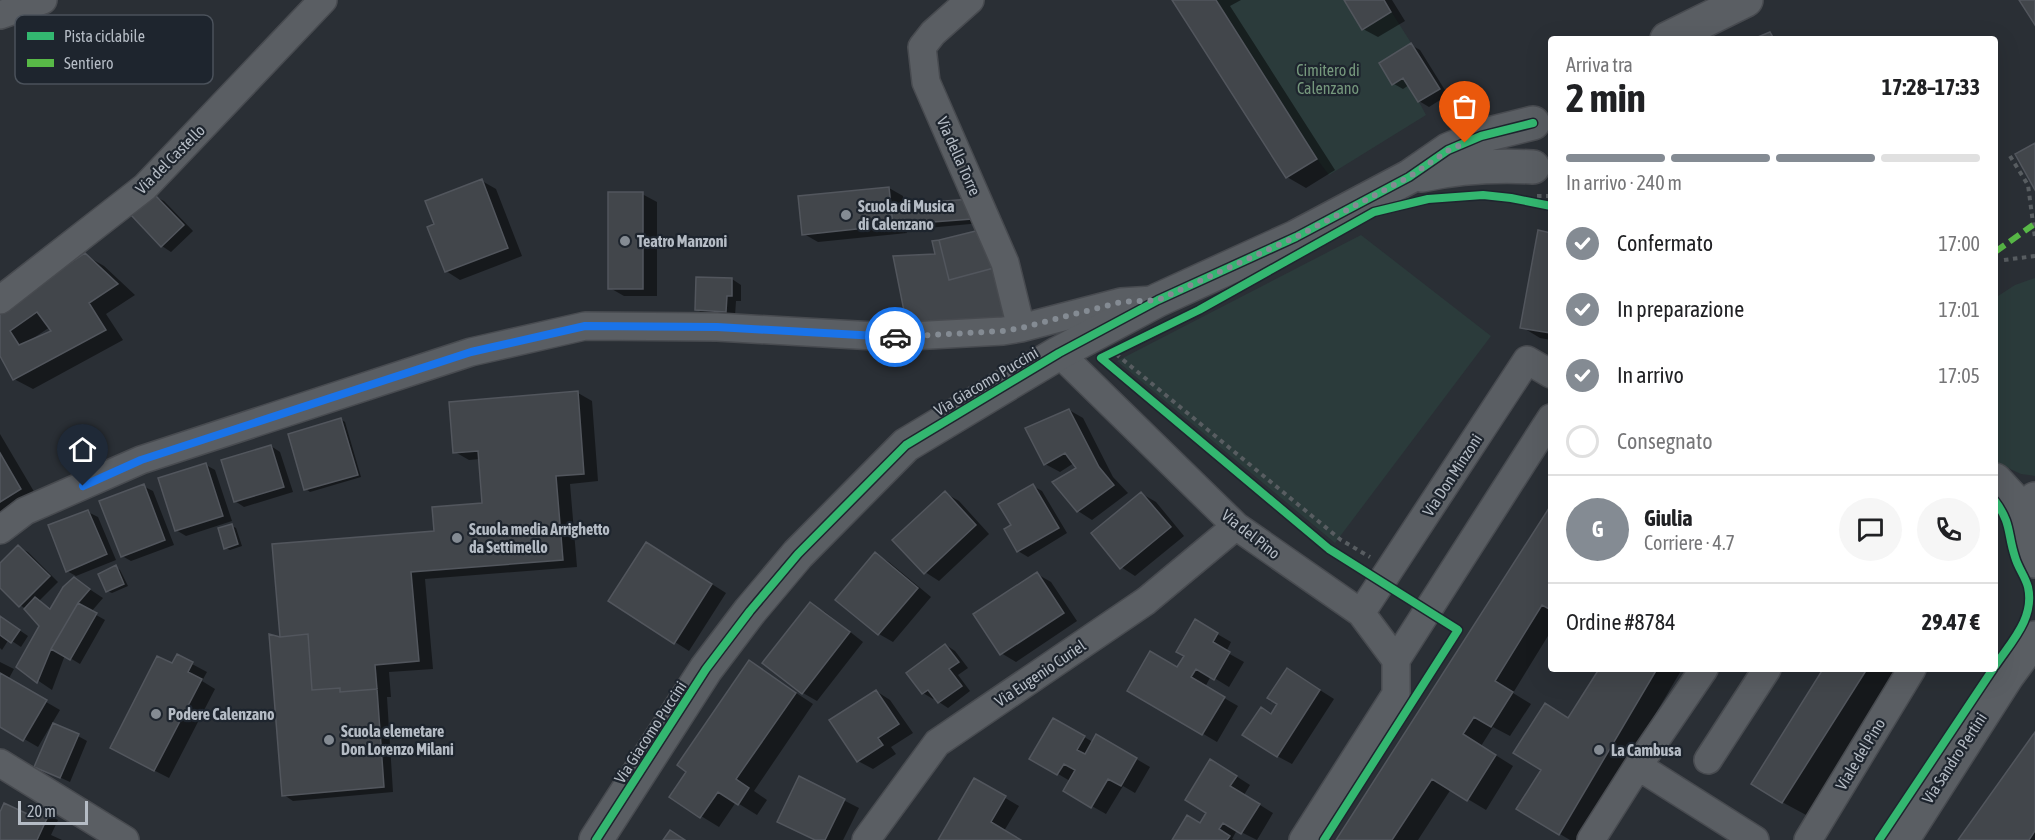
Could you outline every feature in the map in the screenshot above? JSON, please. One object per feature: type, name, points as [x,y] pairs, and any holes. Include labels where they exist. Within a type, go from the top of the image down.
[{"type":"street","points":[[0,15],[43,0]]},
{"type":"street","name":"Via del Castello","points":[[0,300],[145,187],[323,0]]},
{"type":"street","name":"Via della Torre","points":[[970,0],[933,33],[922,47],[926,82],[1005,263],[1021,328]]},
{"type":"street","points":[[1673,36],[1746,0]]},
{"type":"street","name":"Via Giacomo Puccini","points":[[596,840],[706,669],[750,610],[798,554],[906,445],[1059,353],[1158,300],[1296,237],[1409,177],[1449,150],[1481,136],[1542,117]]},
{"type":"street","name":"Via Giacomo Puccini","points":[[1538,188],[1527,153],[1527,138],[1542,117]]},
{"type":"street","name":"Via Giacomo Puccini","points":[[1409,177],[1448,170],[1501,165],[1538,188]]},
{"type":"street","points":[[0,530],[25,511],[141,460],[471,352],[585,326],[717,327],[892,337],[1021,328],[1121,302],[1158,300]]},
{"type":"street","name":"Via del Pino","points":[[1059,353],[1236,526],[1361,612],[1396,660]]},
{"type":"street","name":"Via Don Minzoni","points":[[1361,612],[1527,360],[1548,372]]},
{"type":"street","points":[[1303,840],[1396,694],[1396,660],[1548,423]]},
{"type":"street","points":[[1998,474],[2035,485]]},
{"type":"street","points":[[1998,483],[2020,507],[2030,509],[2024,536],[2028,551],[2035,561]]},
{"type":"street","name":"Via Eugenio Curiel","points":[[866,840],[937,743],[1146,601],[1236,526]]},
{"type":"street","name":"Via Sandro Pertini","points":[[2007,676],[2035,618]]},
{"type":"street","name":"Via Sandro Pertini","points":[[1902,840],[2007,676],[2035,638]]},
{"type":"street","points":[[1592,840],[1638,766],[1702,672]]},
{"type":"street","points":[[1708,760],[1765,672]]},
{"type":"street","name":"Viale del Pino","points":[[1808,840],[1910,672]]},
{"type":"street","points":[[0,763],[125,840]]},
{"type":"street","points":[[1638,766],[1755,840]]},
{"type":"path","points":[[2010,156],[2028,185],[2035,238]]},
{"type":"path","points":[[2004,260],[2035,256]]},
{"type":"path","points":[[1108,355],[1125,346]]},
{"type":"green space","name":"Cimitero di Calenzano","points":[[1172,0],[1384,0],[1440,89],[1419,102],[1426,115],[1329,175],[1317,159],[1286,178]]},
{"type":"green space","points":[[1361,235],[1491,336],[1335,543],[1117,361]]},
{"type":"green space","points":[[2035,278],[2035,476],[2021,474],[1998,463],[1998,296],[2015,285]]},
{"type":"building","points":[[1172,0],[1216,0],[1317,159],[1286,178]]},
{"type":"building","points":[[1344,0],[1384,0],[1391,12],[1362,30]]},
{"type":"building","points":[[2019,0],[2035,0],[2035,25]]},
{"type":"building","points":[[1770,32],[1772,36],[1760,36]]},
{"type":"building","points":[[1411,43],[1440,89],[1418,102],[1403,78],[1392,85],[1379,63]]},
{"type":"building","points":[[2035,143],[2035,190],[2015,154]]},
{"type":"building","points":[[482,179],[508,248],[445,272],[427,227],[434,224],[425,201]]},
{"type":"building","name":"Scuola di Musica di Calenzano","points":[[889,187],[893,225],[802,235],[798,196]]},
{"type":"building","name":"Teatro Manzoni","points":[[608,192],[643,192],[643,289],[608,289]]},
{"type":"building","points":[[154,194],[184,225],[161,247],[131,215]]},
{"type":"building","points":[[971,199],[972,219],[893,225],[891,205]]},
{"type":"building","points":[[984,229],[994,268],[949,280],[939,240]]},
{"type":"building","points":[[1538,230],[1548,232],[1548,333],[1520,328]]},
{"type":"building","points":[[939,240],[949,280],[994,268],[1007,319],[907,326],[893,256],[935,254],[932,241]]},
{"type":"building","points":[[85,253],[118,284],[89,303],[106,330],[13,380],[0,356],[0,309]],"holes":[[[37,312],[51,331],[19,345],[10,331]]]},
{"type":"building","points":[[696,277],[732,278],[732,296],[727,296],[726,312],[695,310]]},
{"type":"building","name":"Scuola media Arrighetto da Settimello","points":[[578,391],[584,474],[556,476],[563,560],[411,572],[419,661],[375,665],[377,689],[340,692],[340,688],[312,690],[308,634],[280,637],[272,544],[434,531],[432,507],[482,503],[478,451],[453,453],[449,402]]},
{"type":"building","points":[[1069,409],[1099,467],[1114,485],[1077,512],[1052,482],[1076,468],[1065,453],[1044,465],[1025,428]]},
{"type":"building","points":[[341,418],[358,475],[304,490],[288,434]]},
{"type":"building","points":[[271,445],[284,487],[234,502],[221,460]]},
{"type":"building","points":[[0,453],[21,489],[0,502]]},
{"type":"building","points":[[206,463],[223,516],[175,531],[158,478]]},
{"type":"building","points":[[144,484],[165,540],[121,557],[99,501]]},
{"type":"building","points":[[1033,484],[1059,528],[1017,552],[1004,529],[1011,525],[998,504]]},
{"type":"building","points":[[945,491],[976,525],[924,574],[892,540]]},
{"type":"building","points":[[1141,492],[1171,527],[1120,569],[1091,533]]},
{"type":"building","points":[[88,510],[107,554],[66,572],[48,525]]},
{"type":"building","points":[[1548,510],[1548,608],[1542,605],[1495,681],[1513,692],[1491,727],[1474,717],[1463,734],[1496,755],[1467,801],[1432,779],[1392,840],[1336,840]]},
{"type":"building","points":[[232,524],[238,544],[224,549],[218,528]]},
{"type":"building","points":[[646,542],[712,584],[674,644],[608,601]]},
{"type":"building","points":[[18,545],[50,576],[19,607],[0,588],[0,563]]},
{"type":"building","points":[[875,552],[918,588],[878,635],[835,600]]},
{"type":"building","points":[[116,565],[124,584],[106,592],[98,574]]},
{"type":"building","points":[[1037,572],[1064,613],[1000,655],[973,614]]},
{"type":"building","points":[[74,577],[90,589],[78,603],[51,649],[37,683],[16,667],[39,626],[24,609],[35,597],[50,609],[63,587]]},
{"type":"building","points":[[810,602],[850,632],[802,694],[762,663]]},
{"type":"building","points":[[78,603],[97,613],[70,660],[51,649]]},
{"type":"building","points":[[0,616],[20,630],[11,643],[0,635]]},
{"type":"building","points":[[1195,619],[1218,633],[1213,642],[1230,652],[1214,680],[1196,669],[1191,677],[1225,697],[1202,735],[1127,691],[1150,651],[1177,667],[1184,656],[1176,652]]},
{"type":"building","name":"Scuola elemetare Don Lorenzo Milani","points":[[269,634],[280,637],[308,634],[312,690],[340,688],[340,692],[377,689],[384,787],[282,796]]},
{"type":"building","points":[[945,644],[959,662],[949,669],[962,686],[938,703],[928,690],[922,694],[906,673]]},
{"type":"building","name":"Podere Calenzano","points":[[177,654],[193,662],[188,672],[202,679],[154,771],[110,748],[157,656],[172,663]]},
{"type":"building","points":[[749,660],[796,693],[736,779],[749,788],[738,805],[718,792],[700,818],[669,797],[686,772],[677,765]]},
{"type":"building","points":[[1287,668],[1320,690],[1277,757],[1242,735],[1261,707],[1271,714],[1277,704],[1267,698]]},
{"type":"building","points":[[1597,672],[1655,672],[1559,835],[1516,809],[1541,770],[1513,753],[1545,703],[1568,718]]},
{"type":"building","points":[[1821,672],[1865,672],[1782,803],[1751,784]]},
{"type":"building","points":[[0,673],[47,700],[23,741],[0,727]]},
{"type":"building","points":[[876,690],[899,724],[878,738],[883,745],[857,762],[829,720]]},
{"type":"building","points":[[1053,718],[1085,736],[1077,750],[1085,754],[1096,734],[1137,758],[1121,786],[1108,779],[1091,808],[1063,791],[1075,770],[1064,764],[1057,775],[1029,759]]},
{"type":"building","points":[[53,723],[79,734],[60,778],[34,767]]},
{"type":"building","points":[[2035,732],[2035,831],[2029,840],[1958,840]]},
{"type":"building","points":[[1210,759],[1237,776],[1230,786],[1260,804],[1241,834],[1223,823],[1219,829],[1230,836],[1227,840],[1172,840],[1187,815],[1200,823],[1206,813],[1185,800]]},
{"type":"building","points":[[799,776],[845,799],[825,840],[815,840],[777,822]]},
{"type":"building","points":[[974,778],[1006,796],[991,822],[1021,840],[938,840]]},
{"type":"building","points":[[4,803],[36,818],[39,809],[49,814],[37,840],[0,840],[0,812]]},
{"type":"building","points":[[670,830],[685,840],[663,840]]},
{"type":"marked path","points":[[1998,250],[2033,225]]},
{"type":"cycle path","points":[[596,840],[706,669],[750,611],[798,554],[906,445],[1059,353],[1158,300],[1296,237],[1409,177],[1448,150],[1481,136],[1533,123]]},
{"type":"cycle path","points":[[1324,840],[1458,630],[1329,549],[1101,358],[1199,310],[1374,212],[1428,199],[1483,195],[1548,205]]},
{"type":"cycle path","points":[[1998,506],[2007,522],[2016,561],[2028,587],[2029,598],[2025,619],[1998,662]]},
{"type":"cycle path","points":[[1879,840],[1991,672]]},
{"type":"way so far","points":[[895,337],[1003,331],[1121,302],[1158,300],[1296,237],[1409,177],[1449,150],[1465,143]]},
{"type":"place","name":"Scuola di Musica di Calenzano","points":[[846,215]]},
{"type":"place","name":"Teatro Manzoni","points":[[625,241]]},
{"type":"place","name":"Scuola media Arrighetto da Settimello","points":[[457,538]]},
{"type":"place","name":"Podere Calenzano","points":[[156,714]]},
{"type":"place","name":"Scuola elemetare Don Lorenzo Milani","points":[[329,740]]},
{"type":"place","name":"La Cambusa","points":[[1599,750]]},
{"type":"route","points":[[83,486],[141,460],[471,352],[585,326],[717,327],[895,337]]}]
